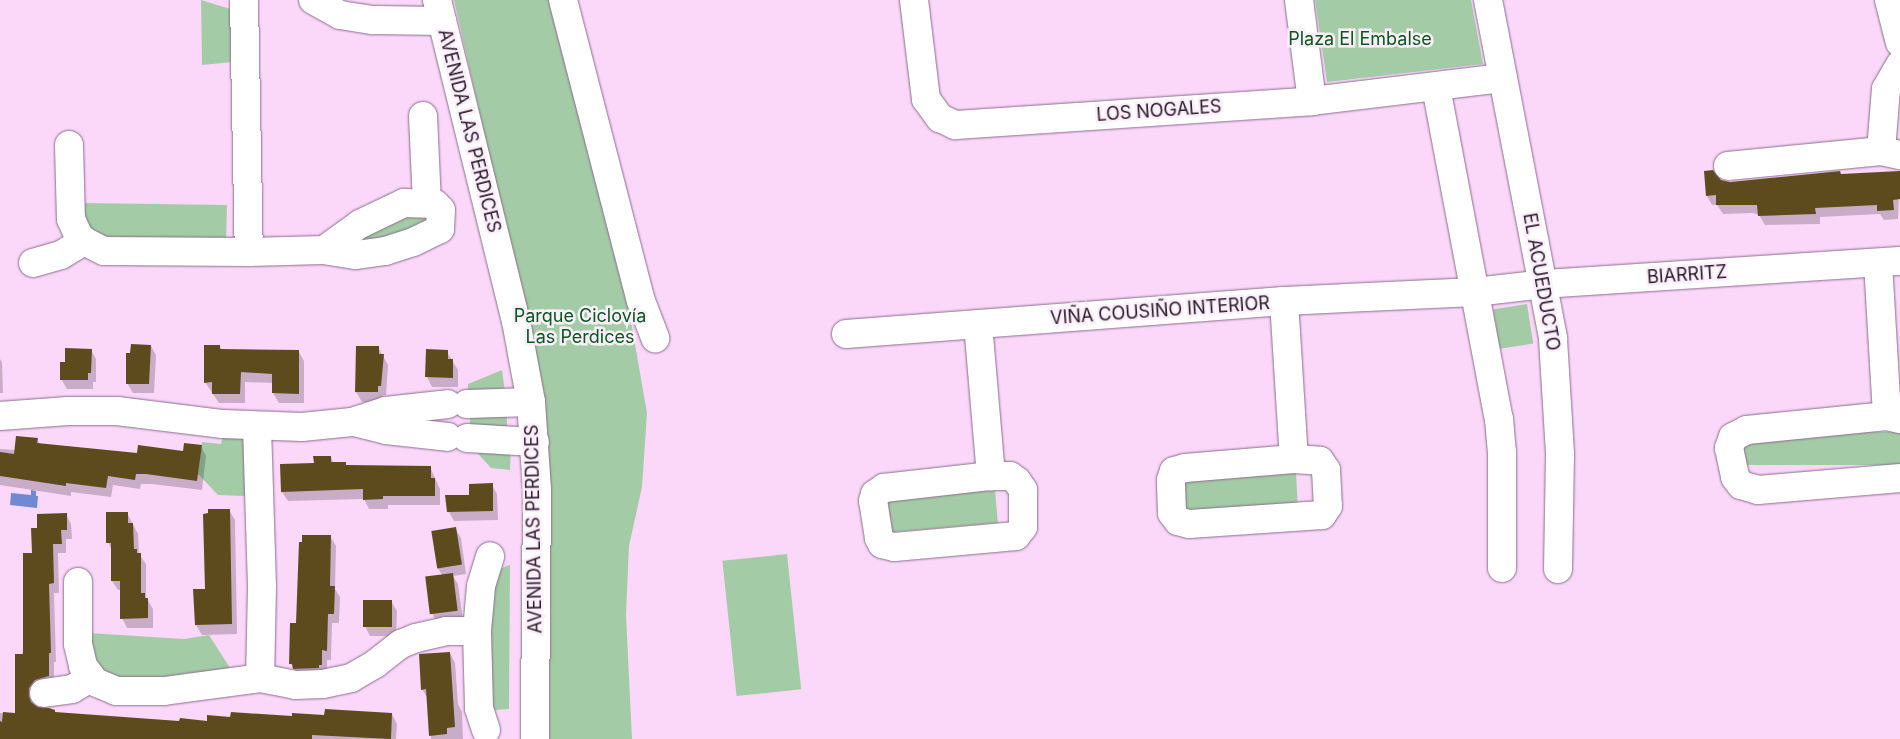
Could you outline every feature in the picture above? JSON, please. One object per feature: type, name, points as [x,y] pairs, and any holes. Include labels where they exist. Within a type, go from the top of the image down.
[{"type":"street","points":[[244,0],[249,252]]},
{"type":"street","points":[[313,0],[340,15],[372,20],[439,11]]},
{"type":"street","points":[[563,0],[641,301],[655,338]]},
{"type":"street","name":"LOS NOGALES","points":[[914,0],[926,99],[940,118],[955,125],[1312,101],[1503,78]]},
{"type":"street","points":[[1299,0],[1312,101]]},
{"type":"street","name":"EL ACUEDUCTO","points":[[1488,0],[1544,284],[1553,339],[1560,455],[1558,568]]},
{"type":"street","points":[[1889,0],[1900,43]]},
{"type":"street","name":"AVENIDA LAS PERDICES","points":[[439,11],[516,321],[531,402],[537,490],[535,739]]},
{"type":"street","points":[[1728,166],[1891,153],[1886,89],[1900,65]]},
{"type":"street","points":[[1436,87],[1499,419],[1502,452],[1502,568]]},
{"type":"street","points":[[423,116],[427,203]]},
{"type":"street","points":[[69,145],[71,219],[78,235],[84,241],[104,251],[249,252],[324,250],[355,255],[384,251],[432,234],[440,229],[441,210],[435,204],[404,203],[360,224],[324,250]]},
{"type":"street","points":[[33,263],[61,256],[84,241]]},
{"type":"street","points":[[1889,262],[1894,418],[1747,430],[1733,437],[1729,448],[1735,477],[1742,485],[1758,490],[1900,478]]},
{"type":"street","name":"BIARRITZ","points":[[1475,292],[1544,284],[1889,262]]},
{"type":"street","name":"VIÑA COUSIÑO INTERIOR","points":[[846,334],[1284,302],[1475,292]]},
{"type":"street","points":[[1284,302],[1294,459]]},
{"type":"street","points":[[978,324],[991,476]]},
{"type":"street","points":[[0,416],[68,411],[109,411],[257,427],[302,427],[352,422],[386,411],[458,404],[531,402]]},
{"type":"street","points":[[352,422],[386,430],[535,442]]},
{"type":"street","points":[[257,427],[262,595],[260,678]]},
{"type":"street","points":[[1294,459],[1320,461],[1326,470],[1328,506],[1322,515],[1189,524],[1178,521],[1172,513],[1171,480],[1174,471],[1185,468],[1294,459]]},
{"type":"street","points":[[991,476],[1010,476],[1017,481],[1023,490],[1023,528],[1016,536],[894,548],[882,544],[879,538],[873,501],[876,494],[884,488],[991,476]]},
{"type":"street","points":[[486,730],[479,708],[477,631],[481,586],[490,556]]},
{"type":"street","points":[[78,582],[78,644],[83,666],[91,678],[116,691],[140,693],[260,678],[295,685],[337,681],[351,678],[368,669],[401,644],[416,638],[446,631],[477,631]]},
{"type":"street","points":[[44,693],[72,689],[91,678]]},
{"type":"green space","points":[[201,0],[237,11],[233,62],[202,65]]},
{"type":"green space","name":"Parque Ciclovía Las Perdices","points":[[454,0],[551,0],[628,304],[647,413],[642,487],[629,546],[626,615],[632,739],[549,739],[549,487],[528,326]]},
{"type":"green space","name":"Plaza El Embalse","points":[[1315,0],[1471,0],[1483,64],[1327,82]]},
{"type":"green space","points":[[80,203],[227,205],[226,243],[108,241],[89,233]]},
{"type":"green space","points":[[425,207],[433,225],[358,247],[353,238]]},
{"type":"green space","points":[[1527,304],[1533,344],[1500,349],[1493,309]]},
{"type":"green space","points":[[502,370],[505,392],[468,391],[468,384]]},
{"type":"green space","points":[[470,414],[507,414],[507,429],[470,429]]},
{"type":"green space","points":[[1743,432],[1900,432],[1900,465],[1743,465]]},
{"type":"green space","points":[[223,434],[247,436],[246,496],[218,495],[198,474],[202,442],[221,444]]},
{"type":"green space","points":[[511,446],[510,470],[491,468],[472,447]]},
{"type":"green space","points":[[1296,472],[1298,505],[1186,511],[1184,478]]},
{"type":"green space","points":[[995,490],[998,523],[887,533],[884,500]]},
{"type":"green space","points":[[787,554],[801,689],[737,696],[722,561]]},
{"type":"green space","points":[[510,565],[509,709],[495,710],[485,706],[483,635],[499,569]]},
{"type":"green space","points":[[89,633],[184,639],[209,635],[230,668],[132,684],[96,668]]},
{"type":"water","points":[[31,490],[36,491],[36,496],[38,496],[37,508],[10,505],[11,493],[31,495]]},
{"type":"building","points":[[1713,170],[1721,180],[1730,182],[1840,171],[1841,174],[1900,171],[1900,199],[1893,200],[1894,210],[1877,211],[1877,205],[1815,208],[1816,214],[1758,216],[1757,205],[1716,205],[1716,195],[1706,196],[1704,171]]},
{"type":"building","points":[[131,344],[151,345],[149,384],[126,384],[126,353],[130,353]]},
{"type":"building","points":[[204,345],[220,345],[220,349],[299,350],[299,394],[272,393],[272,374],[241,372],[240,394],[212,394],[212,382],[204,383]]},
{"type":"building","points":[[356,346],[379,346],[379,354],[384,354],[381,386],[378,386],[378,392],[355,392]]},
{"type":"building","points":[[65,348],[92,349],[91,373],[88,373],[88,380],[60,380],[60,362],[65,362]]},
{"type":"building","points":[[426,349],[448,350],[448,359],[453,359],[453,378],[425,377]]},
{"type":"building","points":[[16,436],[38,438],[37,443],[137,453],[138,445],[183,451],[184,443],[202,445],[197,481],[146,474],[136,474],[135,480],[108,476],[106,488],[66,483],[66,486],[0,476],[0,452],[14,454]]},
{"type":"building","points":[[313,456],[331,456],[331,462],[346,462],[346,465],[431,466],[431,478],[435,478],[435,496],[383,496],[383,499],[363,500],[363,489],[281,492],[280,464],[314,463]]},
{"type":"building","points":[[493,483],[493,511],[447,512],[445,495],[469,495],[469,484]]},
{"type":"building","points":[[208,509],[230,509],[232,624],[195,625],[193,589],[205,589],[203,514],[208,513]]},
{"type":"building","points":[[106,512],[128,512],[128,523],[133,523],[134,549],[137,549],[137,553],[141,553],[141,593],[145,593],[145,598],[148,598],[148,618],[120,619],[120,581],[111,581],[111,543],[106,543]]},
{"type":"building","points":[[67,513],[67,530],[61,530],[62,544],[53,544],[54,583],[49,584],[51,653],[49,653],[49,676],[35,680],[29,688],[31,702],[38,707],[49,708],[55,710],[55,712],[179,721],[180,718],[207,721],[207,715],[230,717],[231,712],[292,716],[292,713],[324,715],[325,709],[392,713],[391,739],[312,735],[312,739],[0,739],[0,721],[2,722],[3,712],[15,713],[15,654],[23,654],[23,553],[32,553],[31,528],[37,528],[37,514]]},
{"type":"building","points":[[456,527],[462,565],[437,568],[431,531]]},
{"type":"building","points":[[302,535],[331,535],[330,586],[335,586],[334,614],[328,614],[327,651],[322,650],[322,665],[319,665],[319,668],[293,669],[292,664],[289,664],[290,623],[296,623],[299,542],[302,542]]},
{"type":"building","points":[[453,573],[458,611],[430,614],[425,576]]},
{"type":"building","points":[[363,600],[392,600],[392,627],[363,627]]},
{"type":"building","points":[[450,652],[455,727],[447,728],[447,734],[429,736],[426,689],[421,690],[419,654]]}]
